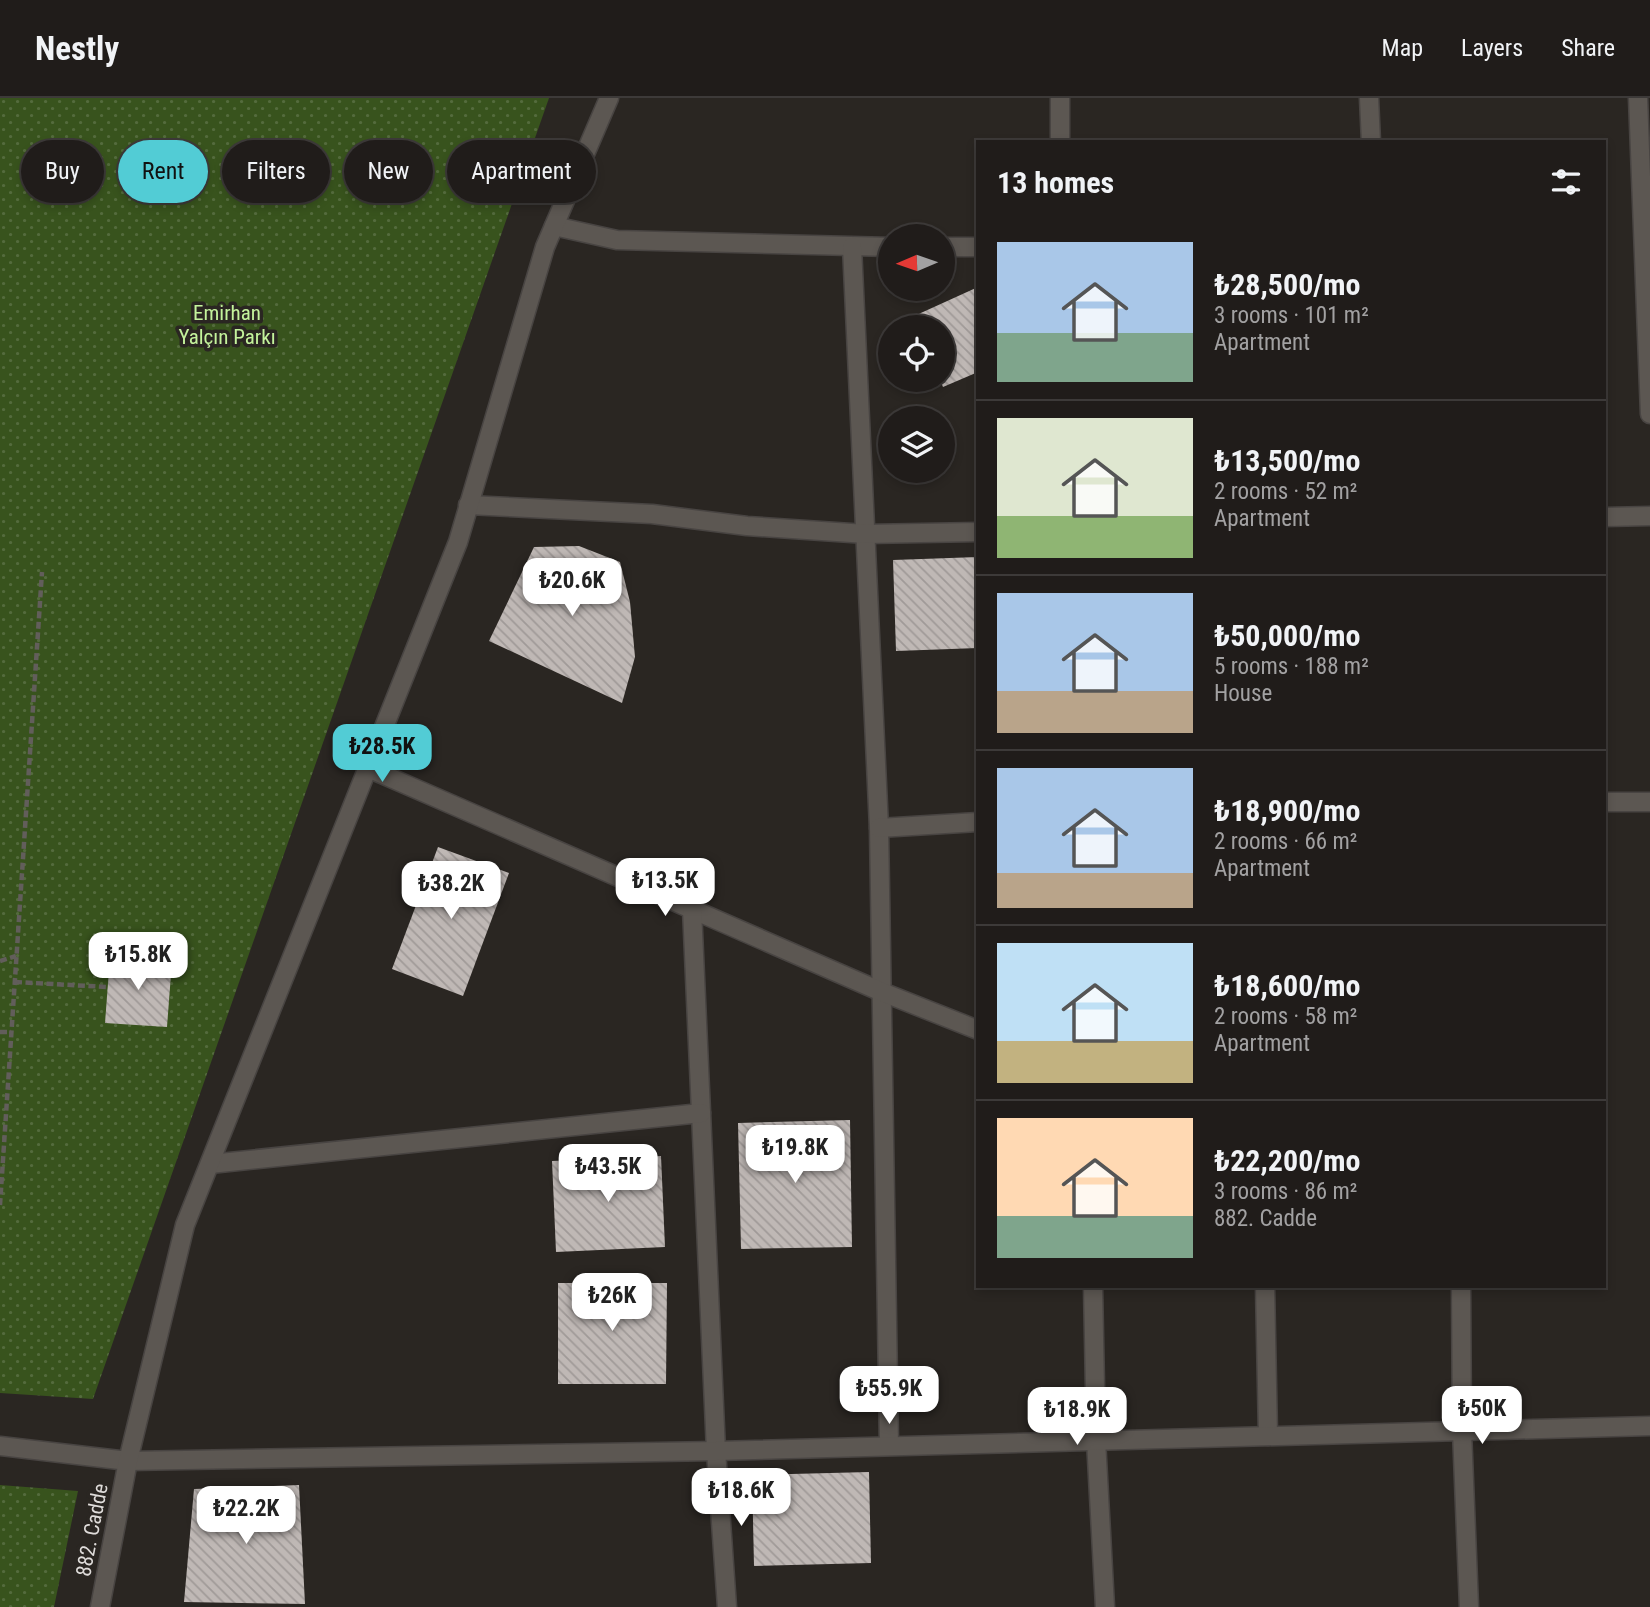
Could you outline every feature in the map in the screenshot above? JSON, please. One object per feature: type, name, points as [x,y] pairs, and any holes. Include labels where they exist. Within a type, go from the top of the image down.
[{"type":"street","name":"882. Cadde","points":[[100,1607],[128,1461],[185,1225],[458,542],[545,247],[609,98]]},
{"type":"street","points":[[1060,98],[1060,140]]},
{"type":"street","points":[[1369,98],[1371,140]]},
{"type":"street","points":[[1638,98],[1650,414]]},
{"type":"street","points":[[554,226],[617,240],[878,247]]},
{"type":"street","points":[[852,247],[879,828],[889,1446]]},
{"type":"street","points":[[956,247],[976,247]]},
{"type":"street","points":[[468,505],[652,514],[747,526],[866,534],[976,532]]},
{"type":"street","points":[[1606,517],[1650,516]]},
{"type":"street","points":[[368,768],[882,992],[976,1029]]},
{"type":"street","points":[[1606,803],[1650,802]]},
{"type":"street","points":[[879,828],[976,822]]},
{"type":"street","points":[[692,909],[716,1451],[727,1607]]},
{"type":"street","points":[[210,1164],[701,1113]]},
{"type":"street","points":[[1093,1288],[1096,1440],[1105,1607]]},
{"type":"street","points":[[1265,1288],[1268,1436]]},
{"type":"street","points":[[1461,1288],[1462,1431],[1469,1607]]},
{"type":"street","points":[[0,1446],[128,1461],[716,1451],[1650,1426]]},
{"type":"path","points":[[0,1205],[42,572]]},
{"type":"path","points":[[0,961],[17,956]]},
{"type":"path","points":[[15,982],[108,987]]},
{"type":"path","points":[[0,1032],[11,1032]]},
{"type":"green space","name":"Emirhan Yalçın Parkı","points":[[0,98],[549,98],[534,140],[447,140],[447,203],[512,203],[93,1399],[0,1393]]},
{"type":"green space","points":[[0,1485],[78,1491],[54,1607],[0,1607]]},
{"type":"building","points":[[976,288],[976,373],[955,382],[955,315],[916,315],[947,301],[956,301],[956,297]]},
{"type":"building","points":[[579,546],[620,562],[630,602],[635,657],[622,703],[489,641],[534,547]]},
{"type":"building","points":[[976,557],[976,648],[896,651],[893,560]]},
{"type":"building","points":[[438,847],[509,873],[463,996],[392,969]]},
{"type":"building","points":[[110,957],[172,961],[167,1027],[105,1023]]},
{"type":"building","points":[[850,1120],[852,1247],[741,1249],[738,1123]]},
{"type":"building","points":[[661,1156],[665,1247],[556,1252],[552,1161]]},
{"type":"building","points":[[558,1283],[667,1283],[666,1384],[558,1384]]},
{"type":"building","points":[[869,1472],[871,1563],[754,1566],[752,1475]]},
{"type":"building","points":[[299,1485],[305,1604],[184,1602],[194,1489]]}]
